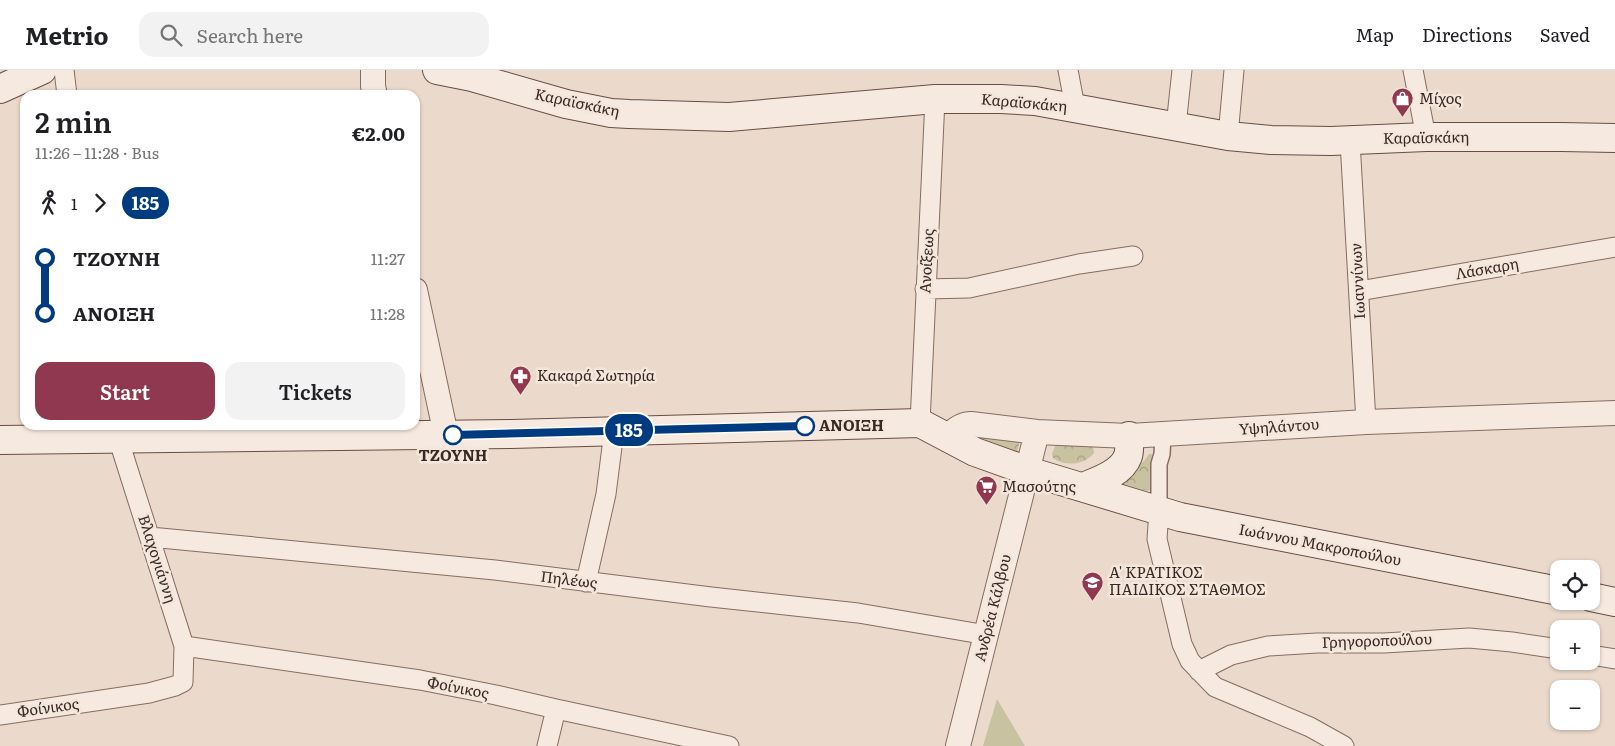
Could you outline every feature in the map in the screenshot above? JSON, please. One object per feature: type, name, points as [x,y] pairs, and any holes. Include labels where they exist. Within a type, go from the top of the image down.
[{"type":"main road","points":[[0,89],[42,70]]},
{"type":"main road","name":"Καραϊσκάκη","points":[[449,71],[515,88],[566,104],[611,113],[729,117],[935,99],[1001,99],[1035,101],[1075,107],[1228,136],[1302,141],[1350,141],[1426,137],[1615,138]]},
{"type":"main road","points":[[0,440],[109,434],[446,435],[920,423],[975,452],[1028,471]]},
{"type":"main road","points":[[1083,487],[1105,478],[1123,463],[1129,454],[1129,436]]},
{"type":"main road","name":"Ιωάννου Μακροπούλου","points":[[1028,471],[1193,521],[1550,589]]},
{"type":"main road","points":[[1600,599],[1615,602]]},
{"type":"street","points":[[64,70],[66,90]]},
{"type":"street","points":[[373,70],[374,90]]},
{"type":"street","points":[[1068,70],[1075,107]]},
{"type":"street","points":[[1176,126],[1182,70]]},
{"type":"street","points":[[1228,136],[1234,70]]},
{"type":"street","points":[[1413,70],[1426,137]]},
{"type":"street","name":"Ανοίξεως","points":[[920,423],[935,99]]},
{"type":"street","name":"Ιωαννίνων","points":[[1350,141],[1366,422]]},
{"type":"street","name":"Λάσκαρη","points":[[1359,291],[1615,247]]},
{"type":"street","points":[[925,289],[969,288],[1078,264],[1133,256]]},
{"type":"street","points":[[420,313],[446,435]]},
{"type":"street","name":"Υψηλάντου","points":[[948,437],[964,424],[1037,432],[1129,436],[1366,422],[1615,413]]},
{"type":"street","points":[[586,582],[606,494],[614,431]]},
{"type":"street","name":"Ανδρέα Κάλβου","points":[[958,746],[1037,432]]},
{"type":"street","name":"Βλαχογιάννη","points":[[109,434],[150,537],[184,646],[183,682]]},
{"type":"street","points":[[1163,435],[1162,454],[1158,464],[1159,511],[1157,539],[1182,644],[1190,660],[1216,687],[1310,727],[1344,746]]},
{"type":"street","name":"Πηλέως","points":[[150,537],[495,570],[711,598],[858,613],[987,635]]},
{"type":"street","name":"Γρηγοροπούλου","points":[[1199,671],[1232,655],[1268,646],[1317,643],[1384,643],[1469,638],[1550,648]]},
{"type":"street","name":"Φοίνικος","points":[[184,646],[420,680],[729,746]]},
{"type":"street","points":[[1600,656],[1615,659]]},
{"type":"street","name":"Φοίνικος","points":[[0,715],[149,693],[183,682]]},
{"type":"street","points":[[547,746],[556,709]]},
{"type":"green space","points":[[977,434],[1020,440],[1017,454],[980,440]]},
{"type":"green space","points":[[1055,446],[1093,446],[1094,453],[1080,462],[1063,463],[1053,458],[1052,454]]},
{"type":"green space","points":[[1149,454],[1152,454],[1150,475],[1152,486],[1149,491],[1112,484],[1144,461]]},
{"type":"green space","points":[[997,699],[1025,746],[983,746]]},
{"type":"bus line","name":"185","points":[[453,435],[805,426]]},
{"type":"place","name":"Μίχος","points":[[1403,118]]},
{"type":"place","name":"Κακαρά Σωτηρία","points":[[521,395]]},
{"type":"place","name":"ΑΝΟΙΞΗ","points":[[805,426]]},
{"type":"place","name":"ΤΖΟΥΝΗ","points":[[453,435]]},
{"type":"place","name":"Μασούτης","points":[[986,506]]},
{"type":"place","name":"Α' ΚΡΑΤΙΚΟΣ ΠΑΙΔΙΚΟΣ ΣΤΑΘΜΟΣ","points":[[1093,601]]}]
